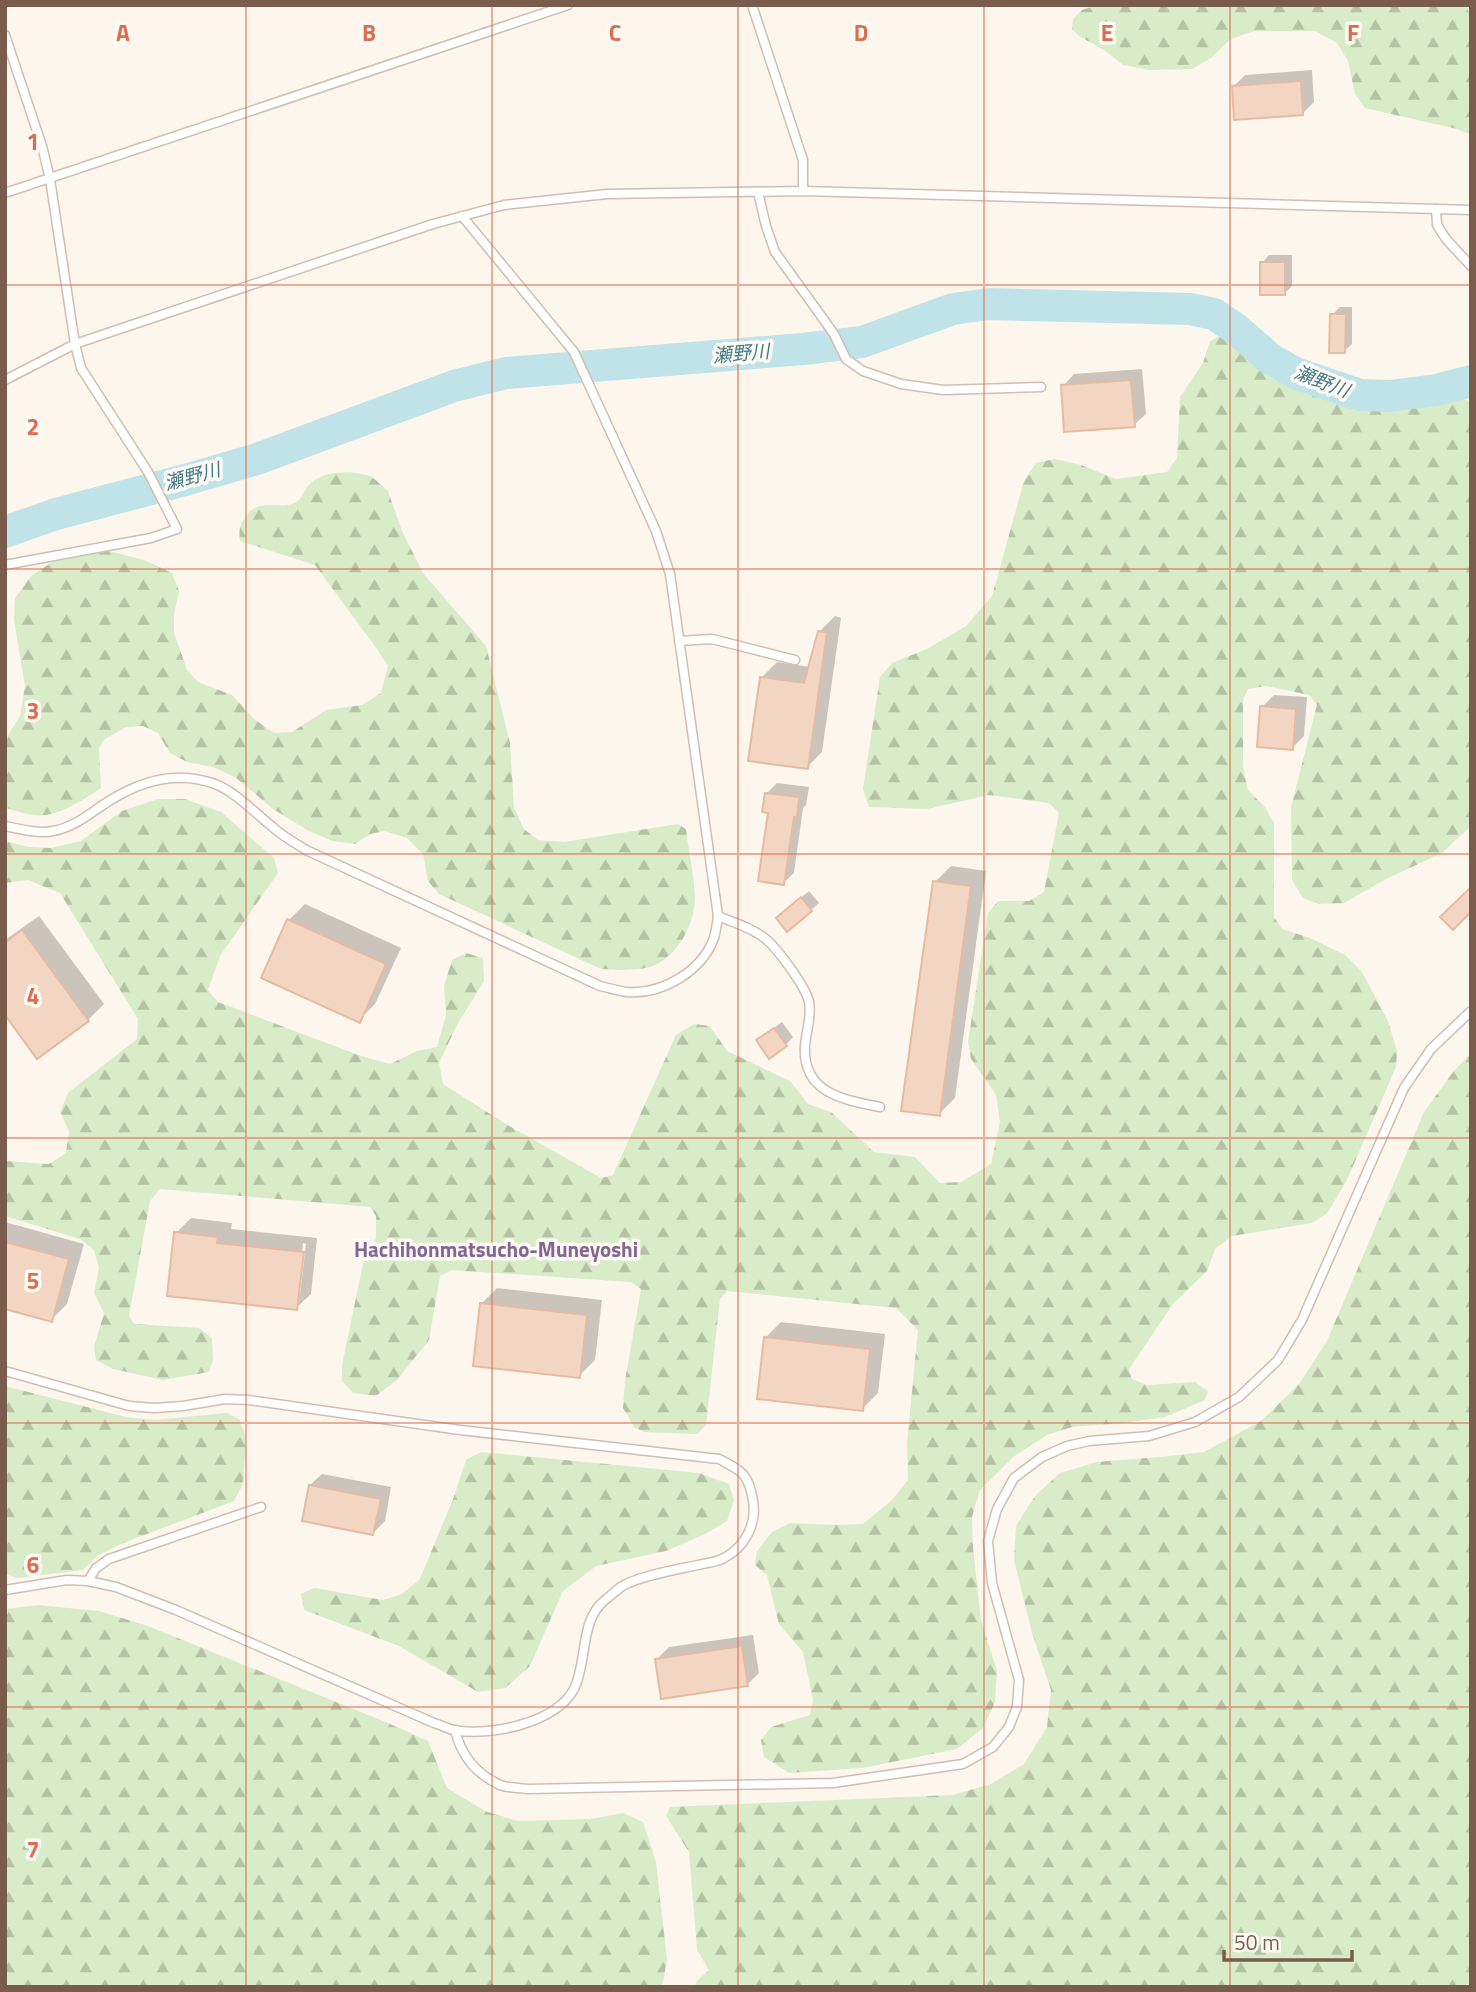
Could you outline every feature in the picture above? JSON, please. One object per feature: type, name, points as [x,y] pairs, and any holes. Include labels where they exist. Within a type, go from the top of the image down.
[{"type":"lane","points":[[5,192],[568,5]]},
{"type":"lane","points":[[752,5],[803,160],[803,191]]},
{"type":"lane","points":[[5,35],[42,146],[50,179],[81,369],[148,472],[177,529],[151,538],[5,565]]},
{"type":"lane","points":[[5,380],[75,344],[294,270],[462,216],[505,205],[607,194],[803,191],[1471,210]]},
{"type":"lane","points":[[758,192],[775,251],[834,334],[846,359],[863,371],[901,384],[943,390],[1041,387]]},
{"type":"lane","points":[[1436,209],[1437,225],[1471,266]]},
{"type":"lane","points":[[5,826],[51,831],[79,823],[137,785],[167,778],[191,778],[217,785],[306,850],[600,986],[629,992],[660,988],[687,974],[705,955],[715,937],[718,916],[670,574],[656,531],[608,430],[579,360],[462,216]]},
{"type":"lane","points":[[679,641],[712,639],[795,660]]},
{"type":"lane","points":[[718,916],[748,928],[766,940],[802,984],[809,1003],[805,1048],[808,1068],[821,1088],[845,1100],[880,1107]]},
{"type":"lane","points":[[455,1730],[458,1742],[472,1766],[502,1786],[528,1789],[833,1783],[962,1764],[993,1747],[1009,1727],[1017,1707],[1019,1680],[992,1583],[988,1541],[997,1509],[1014,1478],[1042,1457],[1067,1446],[1089,1441],[1149,1436],[1195,1422],[1239,1397],[1278,1360],[1302,1320],[1404,1088],[1431,1049],[1471,1012]]},
{"type":"lane","points":[[5,1371],[129,1406],[154,1408],[225,1399],[249,1399],[460,1430],[719,1459],[741,1470],[751,1484],[754,1507],[753,1525],[741,1546],[723,1559],[625,1584],[602,1603],[589,1626],[574,1689],[560,1706],[540,1718],[513,1727],[480,1731],[455,1730],[422,1718],[176,1610],[116,1587],[67,1580],[5,1590]]},
{"type":"lane","points":[[88,1581],[96,1568],[108,1559],[261,1507]]},
{"type":"green space","points":[[1097,5],[1466,5],[1471,18],[1471,135],[1457,129],[1365,108],[1355,94],[1348,61],[1337,43],[1315,31],[1254,31],[1231,39],[1211,58],[1192,69],[1149,70],[1123,65],[1072,29],[1073,19],[1082,10]]},
{"type":"green space","points":[[1223,334],[1269,377],[1334,403],[1377,411],[1464,399],[1471,402],[1471,826],[1442,853],[1386,879],[1344,903],[1319,904],[1303,898],[1292,880],[1291,807],[1317,705],[1309,695],[1266,686],[1248,689],[1243,700],[1243,766],[1248,790],[1265,807],[1274,823],[1274,917],[1282,929],[1310,938],[1345,955],[1362,972],[1388,1021],[1397,1051],[1396,1067],[1346,1182],[1327,1213],[1312,1223],[1232,1236],[1215,1249],[1207,1271],[1173,1304],[1129,1369],[1132,1379],[1147,1385],[1195,1382],[1208,1391],[1205,1400],[1165,1417],[1072,1427],[1047,1435],[1013,1457],[980,1490],[972,1517],[973,1547],[981,1620],[997,1671],[995,1702],[983,1728],[957,1749],[862,1768],[789,1773],[764,1757],[761,1740],[771,1727],[810,1715],[813,1700],[803,1652],[779,1624],[767,1575],[755,1565],[757,1551],[772,1532],[790,1523],[863,1524],[892,1500],[908,1480],[907,1443],[918,1330],[896,1308],[727,1291],[720,1299],[706,1425],[697,1434],[644,1432],[634,1427],[623,1408],[641,1289],[631,1282],[451,1270],[440,1276],[429,1340],[397,1380],[376,1396],[353,1393],[342,1381],[342,1365],[363,1264],[376,1238],[376,1216],[370,1207],[160,1189],[150,1201],[129,1316],[134,1324],[199,1328],[212,1338],[213,1360],[209,1372],[163,1380],[113,1369],[96,1360],[94,1347],[104,1313],[94,1293],[99,1268],[94,1250],[80,1239],[5,1216],[5,1161],[49,1164],[66,1153],[69,1131],[60,1112],[68,1093],[137,1039],[138,1019],[60,893],[28,880],[5,883],[5,841],[29,847],[51,848],[81,841],[122,811],[158,799],[185,799],[221,812],[274,858],[278,873],[220,956],[208,990],[218,1002],[361,1056],[390,1064],[417,1051],[437,1047],[446,1015],[444,986],[452,960],[466,953],[483,958],[484,981],[458,1023],[439,1063],[443,1084],[506,1124],[601,1178],[613,1175],[676,1035],[694,1024],[710,1026],[727,1051],[790,1081],[808,1104],[831,1112],[874,1152],[915,1157],[940,1183],[961,1182],[991,1164],[1000,1122],[996,1095],[971,1059],[968,1042],[988,913],[998,901],[1029,901],[1044,892],[1059,813],[1049,803],[989,795],[927,809],[869,807],[863,789],[880,677],[892,663],[927,649],[966,626],[992,596],[1024,481],[1036,463],[1055,459],[1081,465],[1116,479],[1167,472],[1177,458],[1180,397],[1203,363],[1210,341]]},
{"type":"green space","points":[[350,472],[371,476],[388,491],[402,531],[423,573],[486,646],[510,743],[514,808],[524,829],[538,840],[564,842],[678,824],[686,829],[694,882],[694,908],[685,935],[667,958],[653,966],[639,969],[601,969],[439,894],[428,881],[423,854],[407,838],[384,831],[370,834],[355,844],[333,841],[309,831],[273,809],[235,777],[213,767],[187,762],[170,753],[158,733],[143,726],[126,727],[105,739],[99,748],[101,788],[77,803],[42,815],[5,808],[5,740],[20,716],[25,686],[14,620],[15,598],[31,576],[52,562],[109,551],[144,560],[172,573],[179,591],[174,614],[174,633],[187,670],[198,682],[232,695],[254,719],[274,733],[292,732],[326,710],[362,705],[381,693],[388,666],[315,565],[240,541],[242,522],[256,507],[292,504],[299,500],[317,478]]},
{"type":"green space","points":[[1471,1053],[1471,1987],[694,1987],[709,1970],[697,1950],[689,1852],[666,1816],[670,1807],[953,1795],[991,1784],[1024,1764],[1047,1727],[1051,1690],[1032,1633],[1014,1560],[1016,1526],[1035,1496],[1060,1473],[1097,1462],[1204,1452],[1261,1421],[1299,1384],[1327,1341],[1424,1112],[1453,1072]]},
{"type":"green space","points":[[5,1386],[126,1417],[155,1420],[227,1413],[239,1419],[246,1437],[243,1484],[234,1501],[121,1544],[97,1556],[83,1570],[17,1578],[5,1574]]},
{"type":"green space","points":[[481,1452],[699,1473],[729,1484],[734,1500],[727,1521],[705,1534],[666,1551],[596,1566],[563,1591],[530,1666],[505,1688],[478,1692],[399,1646],[304,1610],[301,1594],[314,1588],[383,1600],[402,1594],[420,1579],[466,1460]]},
{"type":"green space","points":[[38,1605],[99,1611],[148,1626],[428,1741],[447,1788],[485,1811],[518,1821],[590,1819],[623,1813],[643,1822],[656,1862],[667,1960],[662,1987],[13,1987],[5,1984],[5,1609]]},
{"type":"building","points":[[1301,81],[1303,115],[1234,120],[1232,86]]},
{"type":"building","points":[[1260,262],[1285,262],[1285,295],[1260,295]]},
{"type":"building","points":[[1330,314],[1346,314],[1345,353],[1329,353]]},
{"type":"building","points":[[1131,380],[1135,427],[1064,432],[1061,385]]},
{"type":"building","points":[[818,631],[827,632],[808,769],[748,761],[760,677],[804,683]]},
{"type":"building","points":[[1260,706],[1296,709],[1293,750],[1257,747]]},
{"type":"building","points":[[765,793],[799,797],[784,885],[758,881],[768,813],[762,812]]},
{"type":"building","points":[[933,881],[971,886],[940,1116],[901,1111]]},
{"type":"building","points":[[1471,887],[1471,912],[1453,930],[1440,917]]},
{"type":"building","points":[[801,897],[812,911],[787,932],[776,918]]},
{"type":"building","points":[[287,919],[386,964],[360,1023],[261,978]]},
{"type":"building","points":[[22,930],[89,1021],[37,1059],[5,1015],[5,943]]},
{"type":"building","points":[[774,1028],[787,1046],[769,1059],[756,1040]]},
{"type":"building","points":[[174,1232],[218,1237],[217,1243],[304,1252],[297,1310],[167,1296]]},
{"type":"building","points":[[5,1242],[69,1259],[52,1322],[5,1309]]},
{"type":"building","points":[[480,1303],[587,1315],[580,1378],[473,1366]]},
{"type":"building","points":[[764,1337],[870,1349],[863,1411],[757,1399]]},
{"type":"building","points":[[309,1485],[381,1499],[373,1535],[302,1521]]},
{"type":"building","points":[[742,1646],[748,1686],[661,1699],[655,1659]]},
{"type":"waterway","name":"瀬野川","points":[[5,532],[56,514],[257,459],[454,386],[506,373],[862,342],[953,309],[989,304],[1190,309],[1214,314],[1269,358],[1295,373],[1360,395],[1390,396],[1436,390],[1471,381]]},
{"type":"district","name":"Hachihonmatsucho-Muneyoshi","points":[[496,1250]]}]
